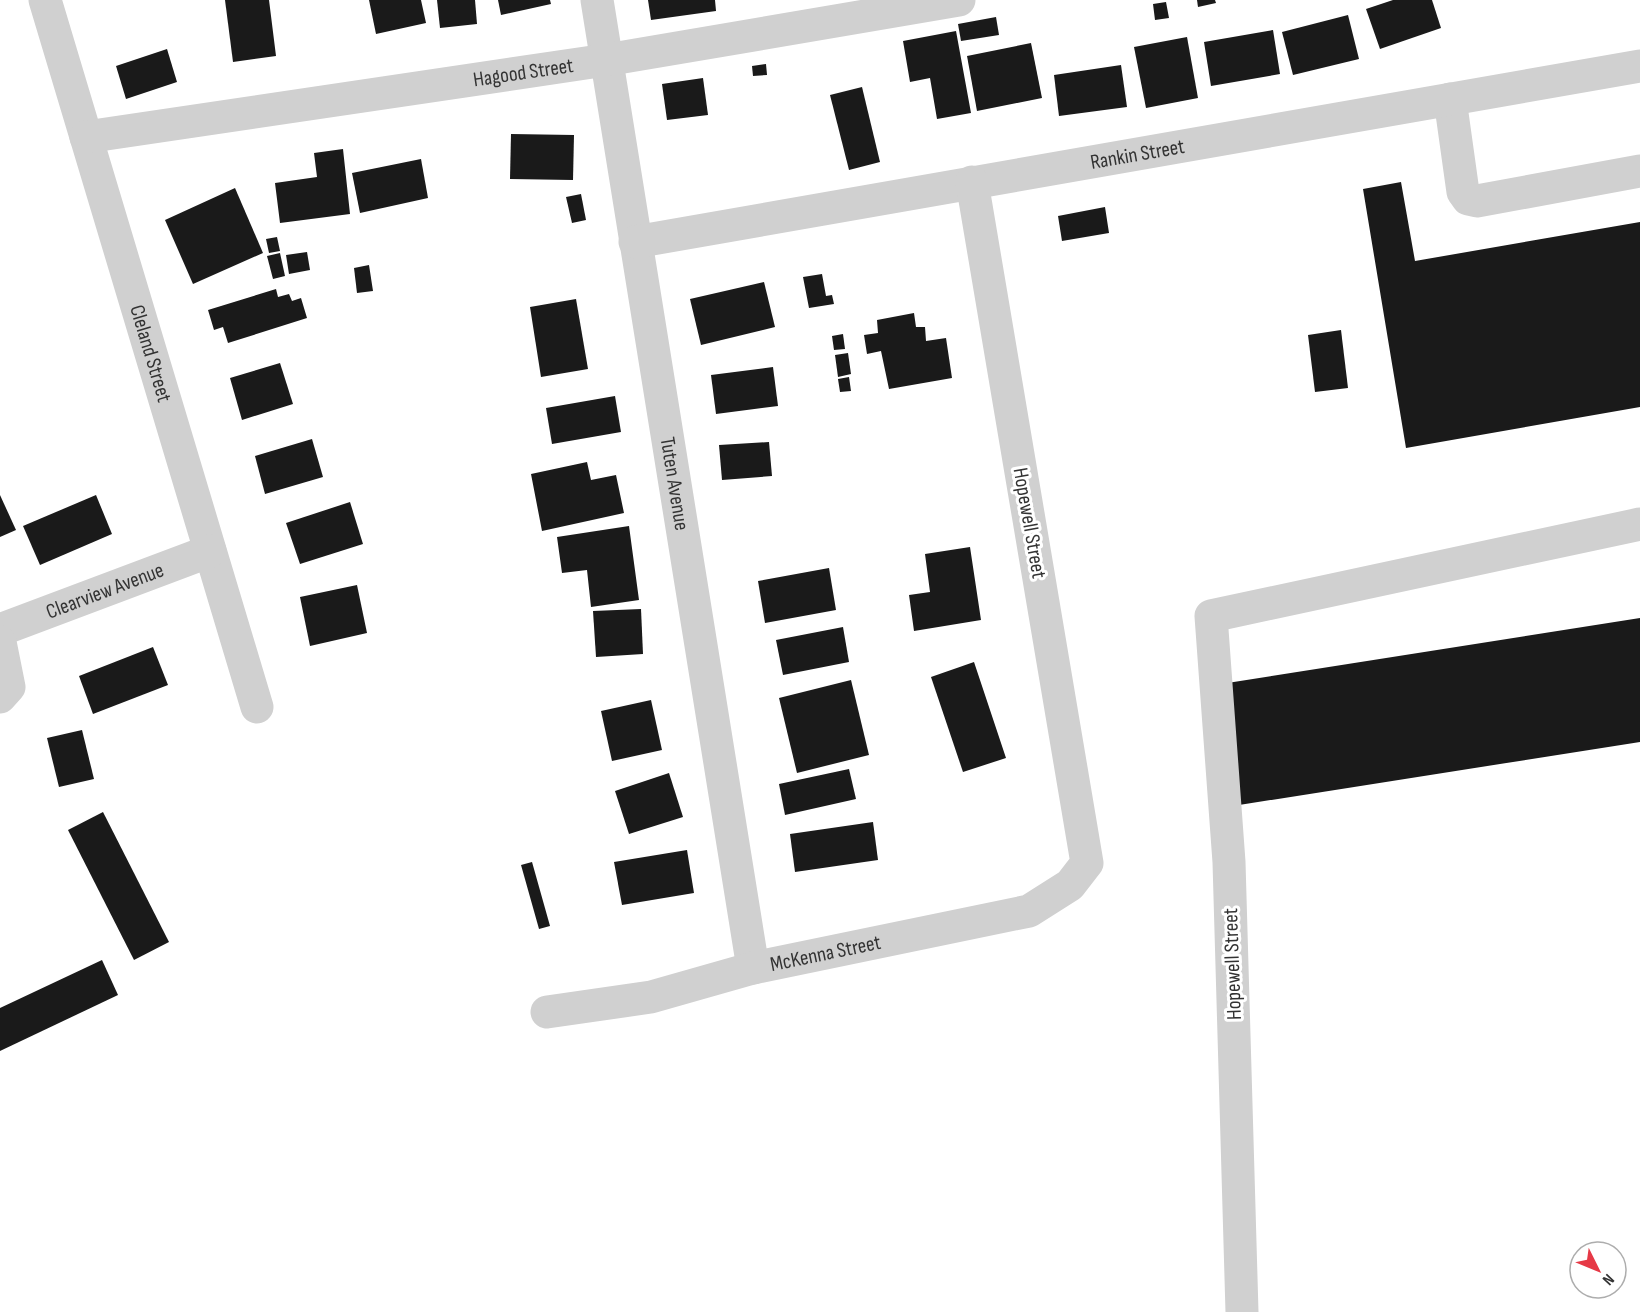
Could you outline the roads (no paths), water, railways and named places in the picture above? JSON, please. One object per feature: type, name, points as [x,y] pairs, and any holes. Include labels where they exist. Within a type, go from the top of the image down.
[{"type":"street","name":"Cleland Street","points":[[45,0],[257,707]]},
{"type":"street","name":"Tuten Avenue","points":[[597,0],[753,968]]},
{"type":"street","name":"Hagood Street","points":[[86,137],[606,60],[959,0]]},
{"type":"street","name":"Rankin Street","points":[[635,242],[1640,66]]},
{"type":"street","points":[[1450,99],[1463,192],[1468,199],[1477,201],[1640,171]]},
{"type":"street","name":"Hopewell Street","points":[[972,182],[1087,863]]},
{"type":"street","name":"Hopewell Street","points":[[1242,1312],[1229,862],[1211,616],[1640,524]]},
{"type":"street","name":"Clearview Avenue","points":[[0,630],[210,551]]},
{"type":"street","points":[[0,642],[9,679],[9,687],[0,697]]},
{"type":"street","name":"McKenna Street","points":[[547,1012],[651,997],[753,968],[1029,911],[1070,885],[1087,863]]}]
